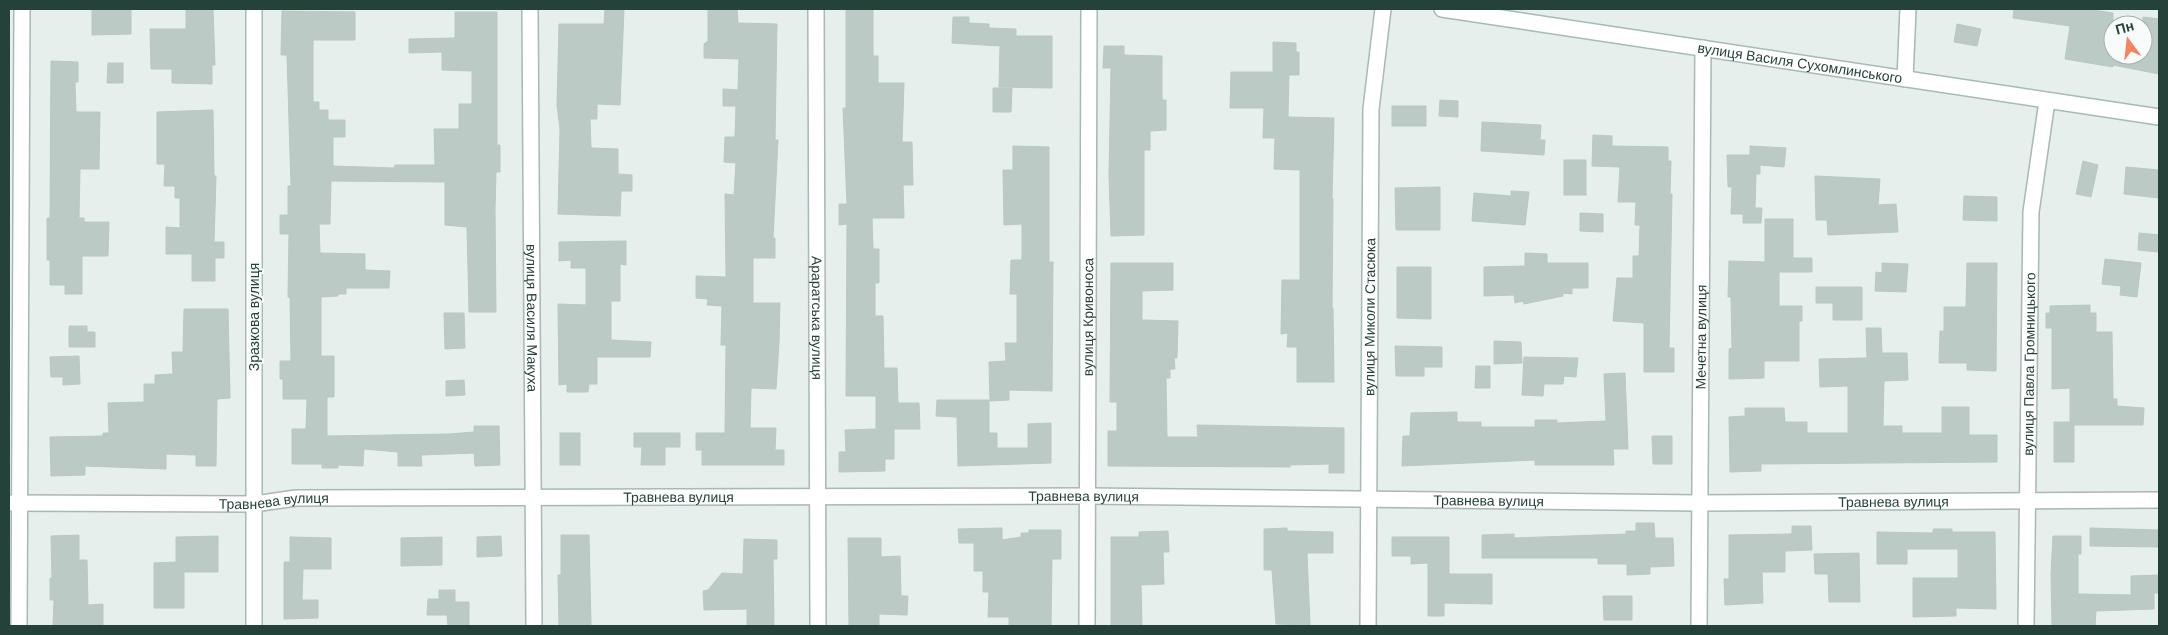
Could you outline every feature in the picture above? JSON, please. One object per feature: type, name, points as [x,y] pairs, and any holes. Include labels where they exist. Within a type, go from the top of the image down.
[{"type":"street","points":[[18,626],[13,503],[22,9]]},
{"type":"street","name":"Зразкова вулиця","points":[[254,9],[254,626]]},
{"type":"street","name":"вулиця Василя Макуха","points":[[530,9],[534,626]]},
{"type":"street","name":"Араратська вулиця","points":[[816,9],[818,626]]},
{"type":"street","name":"вулиця Кривоноса","points":[[1087,626],[1089,9]]},
{"type":"street","name":"вулиця Миколи Стасюка","points":[[1368,626],[1367,499],[1371,109],[1383,9]]},
{"type":"street","name":"вулиця Василя Сухомлинського","points":[[1442,9],[2159,117]]},
{"type":"street","points":[[1905,79],[1908,9]]},
{"type":"street","name":"Мечетна вулиця","points":[[1699,626],[1703,48]]},
{"type":"street","name":"вулиця Павла Громницького","points":[[2026,626],[2031,212],[2047,101]]},
{"type":"street","name":"Травнева вулиця","points":[[13,503],[254,504],[296,498],[533,499],[818,496],[1087,496],[1699,503],[2159,500]]},
{"type":"building","points":[[92,9],[131,9],[131,34],[92,35]]},
{"type":"building","points":[[186,9],[213,9],[215,65],[212,65],[212,84],[172,83],[172,69],[151,69],[150,29],[186,29]]},
{"type":"building","points":[[605,9],[624,9],[620,105],[597,104],[597,119],[590,119],[591,148],[618,149],[618,174],[632,175],[632,191],[621,191],[620,216],[558,214],[560,129],[557,105],[559,24],[604,24]]},
{"type":"building","points":[[708,9],[737,9],[738,23],[777,24],[775,140],[778,140],[773,238],[775,238],[775,258],[753,258],[753,303],[780,303],[776,389],[751,388],[750,428],[776,428],[775,450],[784,450],[784,465],[702,465],[702,450],[696,450],[696,433],[725,433],[726,345],[721,345],[722,306],[707,305],[708,299],[696,298],[696,276],[726,277],[725,194],[734,195],[736,163],[724,162],[725,137],[735,137],[736,106],[723,106],[723,89],[738,90],[739,59],[704,58],[704,44],[708,41]]},
{"type":"building","points":[[2014,9],[2087,9],[2113,13],[2113,15],[2103,15],[2103,65],[2113,65],[2113,67],[2065,59],[2070,26],[2013,18]]},
{"type":"building","points":[[846,10],[873,10],[873,56],[878,56],[878,83],[904,83],[902,142],[912,142],[913,185],[903,185],[904,218],[872,218],[873,249],[879,249],[879,283],[875,283],[875,316],[883,316],[884,368],[897,368],[898,403],[919,403],[920,429],[894,429],[894,459],[885,459],[885,471],[839,472],[839,452],[846,452],[845,430],[876,429],[876,396],[846,396],[847,224],[839,225],[839,204],[847,204],[843,108],[846,108]]},
{"type":"building","points":[[282,11],[355,12],[355,40],[313,40],[313,102],[319,102],[319,110],[328,110],[328,120],[345,120],[345,137],[333,137],[333,166],[394,168],[395,165],[435,165],[434,129],[459,129],[459,104],[472,104],[472,71],[442,70],[442,52],[409,53],[409,39],[455,38],[455,12],[497,12],[497,145],[500,145],[500,172],[496,172],[496,312],[469,312],[467,227],[445,225],[445,182],[331,181],[330,224],[319,224],[320,253],[365,254],[365,270],[390,271],[389,288],[346,288],[346,294],[321,297],[321,356],[334,356],[334,397],[327,397],[327,436],[449,434],[474,432],[474,426],[499,426],[500,465],[475,466],[474,453],[421,455],[422,466],[398,466],[398,452],[364,449],[363,466],[338,465],[338,468],[322,468],[322,464],[292,464],[292,429],[306,429],[307,399],[283,399],[283,379],[280,379],[280,361],[291,361],[290,297],[288,297],[289,234],[280,234],[280,215],[288,215],[288,186],[291,186],[287,55],[281,55]]},
{"type":"building","points":[[953,17],[969,17],[969,23],[989,24],[989,28],[1016,29],[1016,36],[1052,36],[1052,88],[999,87],[1000,46],[952,43]]},
{"type":"building","points":[[2153,18],[2159,19],[2159,74],[2113,65],[2153,65]]},
{"type":"building","points":[[1957,24],[1981,29],[1977,46],[1954,42]]},
{"type":"building","points":[[1273,42],[1296,43],[1296,52],[1299,52],[1299,75],[1289,75],[1288,117],[1334,118],[1332,308],[1334,382],[1297,382],[1297,347],[1287,347],[1288,333],[1281,334],[1282,280],[1300,280],[1300,170],[1274,169],[1275,138],[1263,138],[1264,108],[1230,108],[1231,72],[1273,72]]},
{"type":"building","points":[[1104,46],[1124,46],[1124,55],[1162,56],[1162,100],[1166,100],[1166,130],[1150,131],[1150,150],[1144,150],[1144,235],[1111,236],[1109,175],[1111,68],[1103,68]]},
{"type":"building","points":[[51,61],[78,62],[78,82],[75,82],[76,112],[100,112],[99,169],[80,169],[79,218],[84,218],[84,222],[109,222],[108,256],[82,256],[82,294],[65,294],[65,285],[50,285],[50,260],[47,260],[47,218],[50,218]]},
{"type":"building","points":[[108,63],[123,63],[123,83],[107,83]]},
{"type":"building","points":[[993,88],[1012,88],[1011,112],[993,112]]},
{"type":"building","points":[[1440,100],[1458,101],[1458,117],[1439,116]]},
{"type":"building","points":[[1392,106],[1426,106],[1426,126],[1392,126]]},
{"type":"building","points":[[213,110],[214,176],[216,176],[214,242],[224,242],[224,258],[215,258],[215,281],[192,281],[192,254],[166,254],[166,227],[180,228],[180,198],[175,198],[175,186],[164,186],[165,164],[157,164],[157,112]]},
{"type":"building","points":[[1482,122],[1541,125],[1540,140],[1545,140],[1544,155],[1481,151]]},
{"type":"building","points":[[1593,135],[1612,136],[1612,146],[1668,147],[1668,161],[1671,161],[1670,194],[1672,194],[1669,348],[1674,348],[1674,372],[1644,372],[1644,323],[1613,321],[1617,278],[1633,278],[1633,256],[1639,256],[1640,225],[1635,225],[1636,202],[1618,202],[1620,167],[1592,166]]},
{"type":"building","points":[[1013,146],[1049,147],[1049,262],[1053,262],[1052,391],[1009,390],[1009,400],[990,401],[989,362],[1006,361],[1005,343],[1017,343],[1017,294],[1010,294],[1011,260],[1022,260],[1022,224],[1004,225],[1003,170],[1013,170]]},
{"type":"building","points":[[1750,146],[1786,148],[1784,167],[1760,165],[1760,174],[1756,174],[1755,208],[1762,208],[1761,223],[1743,223],[1743,214],[1731,214],[1732,187],[1728,187],[1727,155],[1750,155]]},
{"type":"building","points":[[1564,160],[1586,160],[1586,195],[1564,195]]},
{"type":"building","points":[[2083,161],[2098,165],[2091,197],[2076,194]]},
{"type":"building","points":[[2126,167],[2159,170],[2159,198],[2124,194]]},
{"type":"building","points":[[1815,176],[1880,179],[1878,205],[1896,204],[1898,232],[1828,235],[1827,220],[1816,220]]},
{"type":"building","points":[[1440,187],[1440,230],[1396,230],[1395,188]]},
{"type":"building","points":[[1511,191],[1529,192],[1525,225],[1472,221],[1474,193],[1511,196]]},
{"type":"building","points":[[1964,196],[1997,197],[1997,221],[1963,220]]},
{"type":"building","points":[[1580,213],[1603,214],[1603,232],[1580,231]]},
{"type":"building","points":[[1765,219],[1793,219],[1793,258],[1812,258],[1812,272],[1779,272],[1779,306],[1802,306],[1802,321],[1799,321],[1799,361],[1764,361],[1764,378],[1729,379],[1729,349],[1732,348],[1731,297],[1728,297],[1729,261],[1765,262]]},
{"type":"building","points":[[2139,233],[2159,235],[2158,252],[2138,250]]},
{"type":"building","points":[[626,241],[626,265],[620,264],[620,301],[611,301],[611,340],[651,342],[650,357],[597,357],[597,384],[589,384],[588,392],[567,392],[567,384],[559,385],[558,304],[586,305],[586,268],[571,268],[571,260],[559,261],[559,242]]},
{"type":"building","points":[[1525,253],[1547,254],[1547,263],[1588,263],[1588,288],[1572,288],[1572,294],[1563,293],[1563,296],[1524,304],[1523,301],[1515,303],[1514,295],[1484,296],[1484,267],[1525,266]]},
{"type":"building","points":[[2105,259],[2141,263],[2137,297],[2120,295],[2121,286],[2102,284]]},
{"type":"building","points":[[1111,263],[1173,263],[1173,290],[1142,291],[1142,320],[1178,321],[1177,358],[1174,358],[1175,369],[1170,369],[1170,378],[1166,378],[1167,437],[1198,437],[1197,425],[1344,428],[1344,473],[1329,473],[1329,464],[1290,465],[1290,467],[1108,466],[1108,431],[1117,431],[1117,402],[1110,402]]},
{"type":"building","points":[[1882,263],[1908,264],[1906,292],[1875,291],[1876,272],[1882,273]]},
{"type":"building","points":[[1967,263],[1997,263],[1996,371],[1967,370],[1967,363],[1939,363],[1940,331],[1944,331],[1944,307],[1966,307]]},
{"type":"building","points":[[1397,267],[1431,267],[1431,319],[1397,318]]},
{"type":"building","points":[[1816,287],[1862,287],[1862,320],[1833,320],[1833,303],[1816,303]]},
{"type":"building","points":[[2090,305],[2090,313],[2096,313],[2096,332],[2112,332],[2113,399],[2117,399],[2117,406],[2144,408],[2143,425],[2074,425],[2074,462],[2054,462],[2054,422],[2070,422],[2070,388],[2052,389],[2052,328],[2046,328],[2046,313],[2050,313],[2050,306]]},
{"type":"building","points":[[184,309],[228,309],[230,398],[217,399],[216,466],[196,466],[196,455],[166,454],[166,469],[85,466],[85,475],[51,476],[50,437],[103,436],[103,433],[109,433],[108,403],[144,402],[144,384],[155,384],[155,375],[173,374],[172,352],[183,352]]},
{"type":"building","points":[[444,313],[464,313],[465,348],[445,349]]},
{"type":"building","points":[[69,326],[87,326],[87,332],[95,332],[95,347],[69,347]]},
{"type":"building","points":[[1866,328],[1881,328],[1882,353],[1907,353],[1908,380],[1884,381],[1883,426],[1902,426],[1902,433],[1942,433],[1942,407],[1969,407],[1969,435],[1997,435],[1997,462],[1761,464],[1761,471],[1730,472],[1729,417],[1745,416],[1745,408],[1784,408],[1785,422],[1807,422],[1807,433],[1848,433],[1848,386],[1820,387],[1819,359],[1867,358]]},
{"type":"building","points":[[1494,341],[1521,342],[1522,363],[1494,364]]},
{"type":"building","points":[[1395,346],[1442,347],[1442,367],[1424,367],[1424,376],[1396,376]]},
{"type":"building","points":[[79,356],[80,384],[63,385],[63,377],[51,377],[50,357]]},
{"type":"building","points":[[1524,357],[1578,358],[1576,377],[1564,376],[1563,384],[1544,384],[1543,396],[1522,395]]},
{"type":"building","points":[[1476,366],[1490,366],[1490,388],[1475,388]]},
{"type":"building","points":[[1625,373],[1628,449],[1613,449],[1614,465],[1535,465],[1535,460],[1402,466],[1403,436],[1410,436],[1411,413],[1457,412],[1457,422],[1481,422],[1481,427],[1535,427],[1535,420],[1557,420],[1557,423],[1606,421],[1604,374]]},
{"type":"building","points":[[464,380],[465,395],[446,396],[446,381]]},
{"type":"building","points":[[937,400],[989,400],[989,433],[997,433],[997,448],[1028,448],[1028,424],[1051,423],[1051,463],[958,466],[957,417],[936,416]]},
{"type":"building","points":[[560,433],[580,433],[580,465],[560,465]]},
{"type":"building","points":[[634,433],[680,433],[680,447],[665,447],[665,465],[641,465],[642,447],[634,447]]},
{"type":"building","points":[[1652,436],[1672,436],[1672,464],[1653,464]]},
{"type":"building","points":[[1636,523],[1654,523],[1655,538],[1673,538],[1674,566],[1650,567],[1650,574],[1627,575],[1627,564],[1598,564],[1598,558],[1482,558],[1482,535],[1514,534],[1514,538],[1626,534],[1626,531],[1636,531]]},
{"type":"building","points":[[1792,526],[1811,526],[1812,550],[1785,551],[1785,572],[1762,572],[1763,603],[1725,605],[1724,579],[1729,579],[1729,535],[1792,534]]},
{"type":"building","points":[[1002,528],[1002,540],[1021,537],[1021,533],[1029,533],[1029,530],[1061,530],[1061,559],[1052,559],[1051,626],[1009,626],[1009,617],[988,617],[989,592],[983,592],[983,571],[974,571],[974,543],[959,543],[958,529]]},
{"type":"building","points":[[1287,528],[1287,531],[1333,532],[1333,553],[1307,553],[1310,625],[1276,624],[1272,570],[1264,570],[1264,529]]},
{"type":"building","points":[[2090,528],[2159,530],[2159,547],[2090,546]]},
{"type":"building","points":[[1933,529],[1952,529],[1952,532],[1995,532],[1996,609],[1956,608],[1956,616],[1913,617],[1913,578],[1958,578],[1958,549],[1907,549],[1907,564],[1877,564],[1877,532],[1933,533]]},
{"type":"building","points":[[1168,531],[1169,552],[1163,552],[1164,584],[1141,585],[1142,626],[1111,626],[1111,537],[1139,537],[1139,532]]},
{"type":"building","points":[[79,535],[79,560],[87,560],[88,605],[103,604],[103,626],[53,626],[54,600],[50,600],[50,578],[52,578],[51,536]]},
{"type":"building","points":[[561,535],[589,535],[591,626],[559,626],[558,575],[561,575]]},
{"type":"building","points":[[218,536],[218,572],[184,572],[184,608],[154,608],[154,563],[176,562],[176,537]]},
{"type":"building","points":[[501,536],[502,556],[477,557],[477,537]]},
{"type":"building","points":[[2053,536],[2081,536],[2081,554],[2078,554],[2078,594],[2131,595],[2131,576],[2159,575],[2159,593],[2154,593],[2154,609],[2096,611],[2095,626],[2052,626],[2051,574]]},
{"type":"building","points":[[290,537],[331,538],[331,569],[303,569],[302,600],[318,600],[318,618],[284,619],[284,562],[290,562]]},
{"type":"building","points":[[442,537],[442,565],[401,566],[401,538]]},
{"type":"building","points":[[1392,537],[1449,537],[1449,574],[1492,574],[1492,604],[1444,603],[1444,616],[1428,616],[1428,563],[1411,564],[1411,556],[1392,556]]},
{"type":"building","points":[[848,538],[881,538],[881,557],[900,556],[901,596],[908,596],[907,615],[879,614],[879,626],[849,626]]},
{"type":"building","points":[[744,539],[777,540],[777,559],[773,559],[774,626],[747,626],[747,609],[704,610],[703,591],[708,590],[722,573],[743,574]]},
{"type":"building","points":[[1859,553],[1860,602],[1829,602],[1828,574],[1815,574],[1814,554]]},
{"type":"building","points":[[439,590],[455,590],[455,602],[469,602],[469,626],[448,626],[447,615],[427,615],[428,599],[439,599]]},
{"type":"building","points":[[1603,596],[1632,596],[1632,620],[1604,620]]}]
